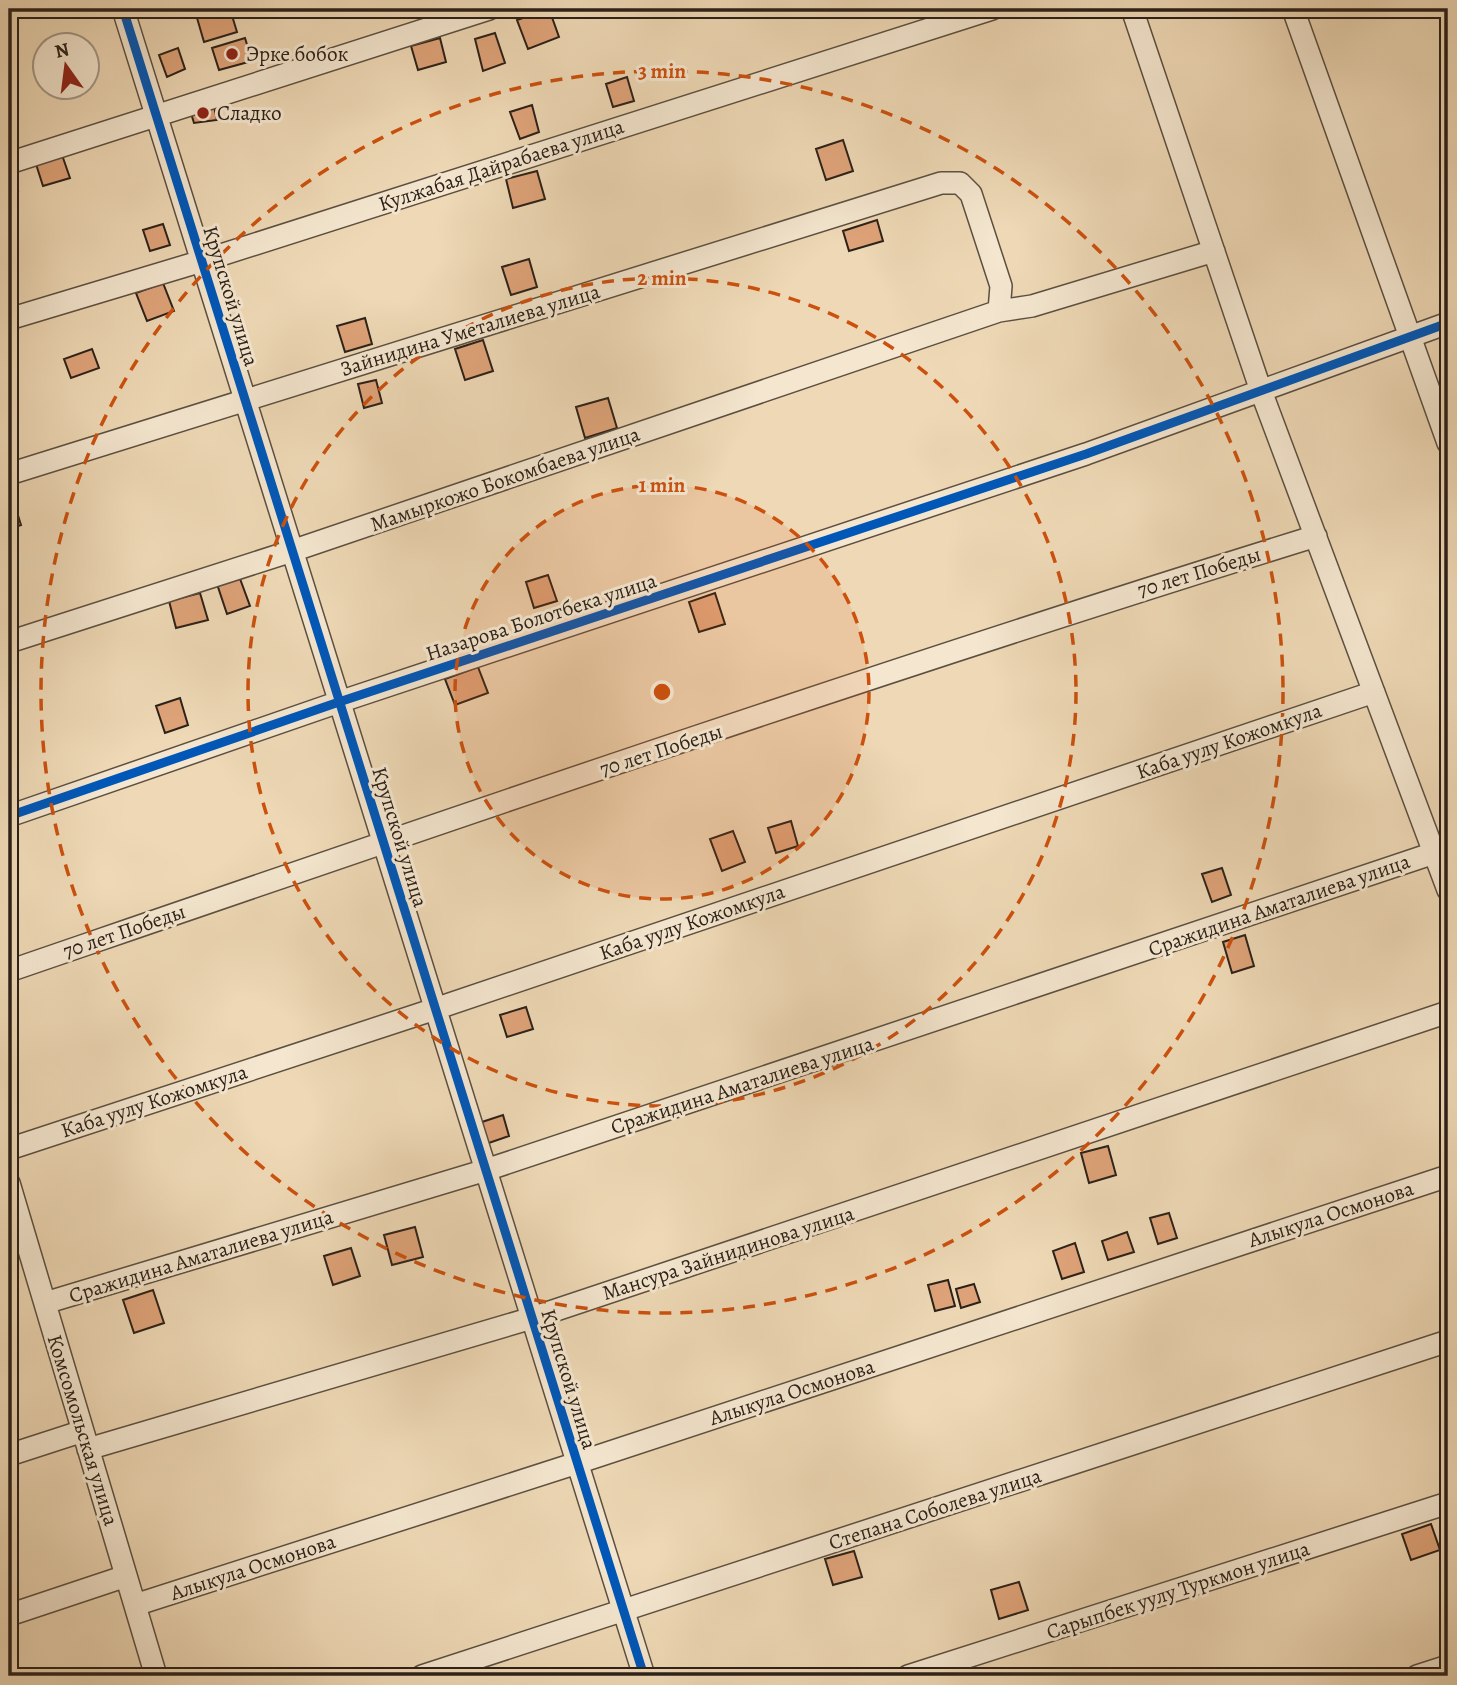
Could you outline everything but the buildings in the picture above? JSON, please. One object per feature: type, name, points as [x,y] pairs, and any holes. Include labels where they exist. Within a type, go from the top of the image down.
[{"type":"street","name":"Крупской улица","points":[[123,9],[644,1676]]},
{"type":"street","points":[[9,163],[489,9]]},
{"type":"street","name":"Кулжабая Дайрабаева улица","points":[[9,319],[202,261],[992,9]]},
{"type":"street","points":[[1132,9],[1261,391],[1448,890]]},
{"type":"street","points":[[1293,9],[1448,443]]},
{"type":"street","name":"Зайнидина Уметалиева улица","points":[[9,474],[941,183],[960,183],[971,194],[1001,286],[999,311]]},
{"type":"street","name":"Мамыркожо Бокомбаева улица","points":[[9,642],[292,551],[999,311],[1032,306],[1214,251]]},
{"type":"street","name":"Назарова Болотбека улица","points":[[9,816],[340,702],[1086,454],[1448,323]]},
{"type":"street","name":"70 лет Победы","points":[[9,971],[383,842],[1122,596],[1315,536]]},
{"type":"street","name":"Каба уулу Кожомкула","points":[[9,1149],[435,1009],[1374,692]]},
{"type":"street","name":"Сражидина Аматалиева улица","points":[[44,1303],[486,1171],[1434,853]]},
{"type":"street","name":"Мансура Зайнидинова улица","points":[[9,1455],[86,1440],[532,1318],[1448,1012]]},
{"type":"street","name":"Алыкула Осмонова","points":[[135,1605],[577,1463],[1448,1176]]},
{"type":"street","name":"Комсомольская улица","points":[[9,1183],[156,1676]]},
{"type":"street","name":"Степана Соболева улица","points":[[422,1676],[1448,1341]]},
{"type":"street","name":"Сарыпбек уулу Туркмон улица","points":[[908,1676],[1448,1503]]},
{"type":"street","points":[[9,1615],[126,1576]]},
{"type":"street","points":[[1417,1676],[1448,1666]]},
{"type":"cycle path","points":[[123,9],[644,1676]]},
{"type":"cycle path","points":[[9,816],[339,702],[1086,454],[1448,323]]},
{"type":"place","name":"Эрке бобок","points":[[232,54]]},
{"type":"place","name":"Сладко","points":[[203,113]]}]
